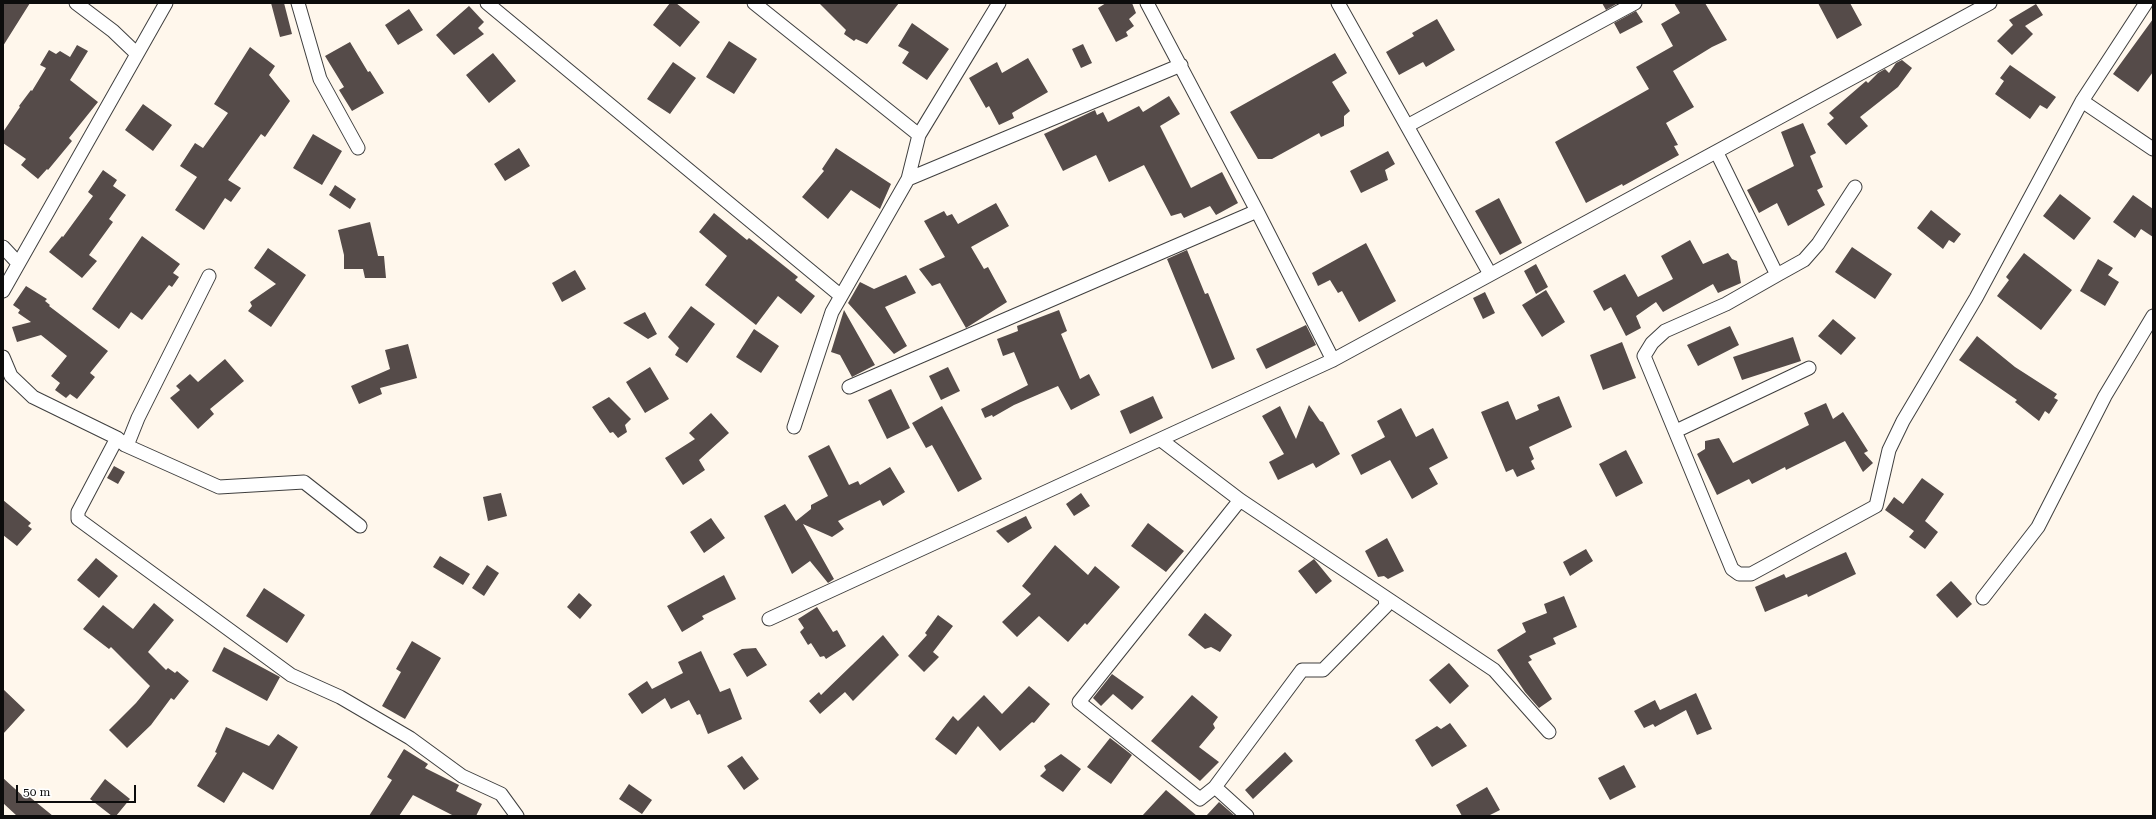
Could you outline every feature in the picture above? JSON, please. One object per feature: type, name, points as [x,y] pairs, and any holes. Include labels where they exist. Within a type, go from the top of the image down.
[{"type":"street","points":[[76,3],[113,31],[138,54]]},
{"type":"street","points":[[3,291],[166,3]]},
{"type":"street","points":[[298,3],[320,79],[358,148]]},
{"type":"street","points":[[487,3],[841,296]]},
{"type":"street","points":[[754,3],[919,135]]},
{"type":"street","points":[[794,428],[832,312],[908,179],[919,135],[999,3]]},
{"type":"street","points":[[1147,3],[1257,211],[1333,360]]},
{"type":"street","points":[[1338,3],[1490,274]]},
{"type":"street","points":[[1407,126],[1635,3]]},
{"type":"street","points":[[769,619],[1333,360],[1490,274],[1717,153],[1990,3]]},
{"type":"street","points":[[1855,187],[1846,204],[1804,260],[1726,304],[1665,331],[1652,343],[1644,356],[1732,569],[1739,574],[1751,574],[1876,506],[1889,450],[1903,421],[1976,298],[2082,102],[2146,3]]},
{"type":"street","points":[[908,179],[1180,65]]},
{"type":"street","points":[[2082,102],[2153,149]]},
{"type":"street","points":[[1717,153],[1777,275]]},
{"type":"street","points":[[849,387],[1257,211]]},
{"type":"street","points":[[3,247],[18,263]]},
{"type":"street","points":[[121,441],[128,443],[138,418],[210,276]]},
{"type":"street","points":[[1983,598],[2038,527],[2105,396],[2153,316]]},
{"type":"street","points":[[3,357],[12,376],[33,397],[121,441],[219,487],[304,482],[360,526]]},
{"type":"street","points":[[1676,431],[1809,368]]},
{"type":"street","points":[[1161,440],[1240,500],[1494,670],[1549,732]]},
{"type":"street","points":[[121,441],[78,512],[78,519],[291,675],[340,697],[410,738],[462,776],[501,794],[517,816]]},
{"type":"street","points":[[1240,500],[1079,702],[1200,799],[1215,787],[1302,670],[1323,670],[1386,606],[1386,598]]},
{"type":"street","points":[[1215,787],[1246,816]]},
{"type":"building","points":[[3,3],[30,3],[3,46]]},
{"type":"building","points":[[271,3],[284,3],[292,34],[280,37]]},
{"type":"building","points":[[670,3],[676,3],[700,22],[680,47],[653,25]]},
{"type":"building","points":[[819,3],[899,3],[867,44],[856,39],[854,41],[844,34],[846,30]]},
{"type":"building","points":[[1106,3],[1132,3],[1136,13],[1129,19],[1134,26],[1126,32],[1128,36],[1116,42],[1098,8]]},
{"type":"building","points":[[1602,3],[1618,3],[1606,10]]},
{"type":"building","points":[[1674,3],[1705,3],[1727,40],[1712,47],[1673,71],[1694,107],[1666,123],[1678,145],[1674,146],[1679,155],[1623,186],[1622,184],[1586,203],[1555,142],[1649,89],[1636,67],[1673,46],[1661,24],[1680,13]]},
{"type":"building","points":[[1818,3],[1850,3],[1862,25],[1837,39]]},
{"type":"building","points":[[2036,4],[2043,15],[2025,26],[2033,34],[2012,55],[1997,41],[2013,25],[2009,20]]},
{"type":"building","points":[[469,6],[484,22],[478,28],[484,34],[454,55],[436,35]]},
{"type":"building","points":[[409,9],[423,30],[398,45],[385,25]]},
{"type":"building","points":[[1636,11],[1643,22],[1620,34],[1614,23]]},
{"type":"building","points":[[1437,19],[1455,50],[1426,67],[1423,62],[1399,75],[1386,52],[1414,36],[1412,33]]},
{"type":"building","points":[[2153,19],[2153,72],[2138,92],[2113,74]]},
{"type":"building","points":[[912,23],[949,49],[927,80],[902,63],[909,52],[898,46]]},
{"type":"building","points":[[729,41],[757,59],[734,94],[706,77]]},
{"type":"building","points":[[350,42],[368,72],[370,71],[384,93],[352,111],[339,90],[344,87],[325,56]]},
{"type":"building","points":[[1083,44],[1092,63],[1081,68],[1072,49]]},
{"type":"building","points":[[77,45],[88,51],[70,80],[98,102],[69,138],[72,141],[48,170],[47,169],[38,179],[21,165],[26,159],[3,143],[3,132],[20,107],[19,106],[31,90],[32,91],[46,68],[40,65],[49,50],[56,54],[60,51],[70,57]]},
{"type":"building","points":[[250,47],[275,66],[269,75],[290,101],[265,137],[261,134],[228,180],[241,188],[231,202],[225,198],[204,230],[175,210],[197,177],[180,166],[195,143],[203,148],[228,113],[214,104]]},
{"type":"building","points":[[493,53],[516,81],[489,103],[466,75]]},
{"type":"building","points":[[1335,53],[1347,73],[1332,82],[1350,111],[1344,116],[1344,126],[1321,137],[1319,133],[1272,159],[1258,159],[1230,112]]},
{"type":"building","points":[[1028,58],[1048,92],[1012,113],[1014,118],[999,125],[989,106],[986,108],[969,78],[997,62],[1002,73]]},
{"type":"building","points":[[1902,60],[1912,68],[1898,87],[1860,117],[1868,126],[1846,145],[1827,124],[1834,118],[1829,113],[1866,81],[1868,83],[1878,73],[1885,69],[1889,73],[1896,63]]},
{"type":"building","points":[[673,62],[696,78],[670,114],[647,99]]},
{"type":"building","points":[[2010,65],[2056,97],[2047,109],[2040,105],[2030,119],[1995,94],[2004,81],[2000,78]]},
{"type":"building","points":[[1169,96],[1180,114],[1160,126],[1191,188],[1222,172],[1238,203],[1216,215],[1210,206],[1184,218],[1181,213],[1171,216],[1144,165],[1109,182],[1096,155],[1063,171],[1044,134],[1095,110],[1097,115],[1103,112],[1108,122],[1139,106],[1143,112]]},
{"type":"building","points":[[143,104],[172,125],[153,151],[125,130]]},
{"type":"building","points":[[1803,123],[1816,153],[1810,156],[1823,187],[1817,190],[1825,205],[1788,226],[1777,203],[1759,213],[1747,190],[1794,166],[1781,132]]},
{"type":"building","points":[[313,134],[342,151],[322,185],[293,168]]},
{"type":"building","points":[[519,148],[530,166],[505,181],[494,164]]},
{"type":"building","points":[[836,148],[891,184],[880,209],[851,190],[828,219],[802,197],[824,171],[822,169]]},
{"type":"building","points":[[1388,151],[1395,164],[1385,170],[1388,180],[1361,193],[1350,171]]},
{"type":"building","points":[[103,170],[117,180],[113,186],[126,195],[109,219],[113,222],[89,255],[97,261],[82,278],[49,252],[62,236],[63,237],[93,196],[88,192]]},
{"type":"building","points":[[335,185],[356,199],[350,209],[329,195]]},
{"type":"building","points":[[2060,194],[2091,218],[2074,240],[2043,216]]},
{"type":"building","points":[[2133,195],[2153,209],[2153,237],[2141,229],[2135,238],[2113,222]]},
{"type":"building","points":[[1499,198],[1522,243],[1500,255],[1475,211]]},
{"type":"building","points":[[996,203],[1009,226],[971,247],[984,269],[988,267],[1007,302],[966,328],[940,283],[932,286],[919,269],[945,257],[924,221],[944,211],[947,216],[952,214],[958,224]]},
{"type":"building","points":[[1931,210],[1961,234],[1954,243],[1949,240],[1943,249],[1917,228]]},
{"type":"building","points":[[714,213],[747,240],[749,238],[798,277],[795,280],[815,296],[801,314],[778,296],[756,325],[705,285],[727,256],[699,232]]},
{"type":"building","points":[[370,222],[378,256],[384,256],[386,278],[365,278],[363,269],[344,269],[344,255],[338,230]]},
{"type":"building","points":[[142,236],[180,264],[173,273],[179,277],[172,287],[169,285],[142,320],[131,312],[119,329],[92,309]]},
{"type":"building","points":[[1690,240],[1703,264],[1728,253],[1732,259],[1737,261],[1741,283],[1718,293],[1713,284],[1663,312],[1656,302],[1636,316],[1641,328],[1626,336],[1611,307],[1604,311],[1593,291],[1625,274],[1638,297],[1673,279],[1661,256]]},
{"type":"building","points":[[1366,243],[1396,301],[1359,322],[1342,291],[1338,293],[1330,280],[1318,286],[1312,273]]},
{"type":"building","points":[[1852,247],[1892,274],[1875,299],[1835,272]]},
{"type":"building","points":[[268,248],[306,275],[271,327],[248,311],[252,306],[250,302],[276,284],[254,268]]},
{"type":"building","points":[[1187,250],[1205,294],[1208,293],[1235,359],[1212,369],[1167,259]]},
{"type":"building","points":[[2024,253],[2072,290],[2041,330],[1997,296],[2009,280],[2006,277]]},
{"type":"building","points":[[2098,259],[2113,268],[2108,275],[2119,282],[2105,306],[2080,291]]},
{"type":"building","points":[[1536,264],[1548,287],[1536,294],[1524,271]]},
{"type":"building","points":[[575,270],[586,289],[562,302],[552,283]]},
{"type":"building","points":[[906,275],[916,293],[885,307],[907,346],[894,354],[848,303],[860,282],[874,289]]},
{"type":"building","points":[[26,286],[47,299],[45,301],[50,305],[49,306],[108,351],[90,373],[95,377],[77,399],[70,394],[66,398],[55,390],[60,383],[51,376],[67,356],[41,335],[17,342],[12,327],[31,322],[18,313],[20,310],[13,305]]},
{"type":"building","points":[[1546,290],[1565,322],[1542,337],[1522,305]]},
{"type":"building","points":[[1485,292],[1495,313],[1483,319],[1473,298]]},
{"type":"building","points":[[691,306],[715,324],[687,363],[675,355],[679,348],[668,337]]},
{"type":"building","points":[[844,310],[875,365],[852,377],[840,355],[831,352]]},
{"type":"building","points":[[1059,310],[1067,331],[1061,334],[1080,379],[1089,374],[1100,395],[1071,410],[1058,386],[1014,405],[993,417],[992,415],[985,418],[981,409],[1028,385],[1014,352],[1003,356],[997,339],[1018,331],[1017,326]]},
{"type":"building","points":[[645,312],[657,334],[648,339],[623,323]]},
{"type":"building","points":[[1833,319],[1856,338],[1841,355],[1818,336]]},
{"type":"building","points":[[1306,325],[1316,345],[1266,369],[1256,349]]},
{"type":"building","points":[[1730,326],[1739,345],[1698,366],[1687,345]]},
{"type":"building","points":[[754,329],[779,346],[761,373],[736,357]]},
{"type":"building","points":[[1977,336],[2015,367],[2057,394],[2054,398],[2058,400],[2049,414],[2045,411],[2039,421],[2015,402],[2017,400],[1959,360]]},
{"type":"building","points":[[1793,337],[1801,361],[1742,380],[1733,357]]},
{"type":"building","points":[[1622,342],[1636,378],[1603,390],[1590,355]]},
{"type":"building","points":[[408,344],[417,378],[380,388],[382,394],[359,404],[351,386],[390,369],[385,350]]},
{"type":"building","points":[[225,359],[244,381],[210,409],[214,414],[198,429],[170,398],[180,390],[176,386],[190,374],[198,382]]},
{"type":"building","points":[[650,367],[669,399],[645,413],[626,382]]},
{"type":"building","points":[[948,367],[960,391],[941,400],[929,376]]},
{"type":"building","points":[[891,389],[910,428],[887,439],[868,400]]},
{"type":"building","points":[[1153,396],[1163,418],[1130,434],[1120,411]]},
{"type":"building","points":[[1559,396],[1572,427],[1529,447],[1534,459],[1531,461],[1535,469],[1517,477],[1513,469],[1506,472],[1481,412],[1508,401],[1516,420],[1539,410],[1537,405]]},
{"type":"building","points":[[609,397],[631,419],[625,425],[627,432],[618,438],[613,432],[610,433],[592,407]]},
{"type":"building","points":[[1826,403],[1833,419],[1843,412],[1868,451],[1864,453],[1873,463],[1863,472],[1845,441],[1786,470],[1785,467],[1752,484],[1749,479],[1717,495],[1697,454],[1705,449],[1705,441],[1719,438],[1733,463],[1809,425],[1804,413]]},
{"type":"building","points":[[1309,405],[1320,421],[1323,422],[1340,454],[1316,468],[1313,463],[1278,480],[1269,462],[1284,454],[1262,416],[1280,406],[1296,439]]},
{"type":"building","points":[[942,406],[982,479],[958,492],[932,445],[926,448],[912,423]]},
{"type":"building","points":[[1401,408],[1416,437],[1433,428],[1448,458],[1429,468],[1438,484],[1412,499],[1390,460],[1361,475],[1351,455],[1385,437],[1377,421]]},
{"type":"building","points":[[711,413],[729,433],[699,460],[705,470],[683,485],[665,458],[695,439],[689,433]]},
{"type":"building","points":[[829,445],[849,485],[858,481],[860,485],[890,467],[905,492],[883,506],[880,500],[838,521],[844,529],[832,537],[803,524],[834,579],[828,583],[810,561],[792,574],[764,516],[785,504],[796,521],[811,509],[811,505],[828,496],[808,456]]},
{"type":"building","points":[[1626,450],[1643,483],[1616,497],[1599,464]]},
{"type":"building","points":[[114,466],[125,472],[118,484],[107,478]]},
{"type":"building","points":[[1922,478],[1944,494],[1925,521],[1938,532],[1925,549],[1909,537],[1914,531],[1885,510],[1894,497],[1903,504]]},
{"type":"building","points":[[501,493],[507,516],[488,521],[483,497]]},
{"type":"building","points":[[1081,493],[1090,506],[1074,516],[1066,504]]},
{"type":"building","points":[[3,500],[31,523],[28,526],[32,529],[17,546],[3,535]]},
{"type":"building","points":[[1026,516],[1032,528],[1008,543],[996,531]]},
{"type":"building","points":[[711,518],[725,538],[704,553],[690,532]]},
{"type":"building","points":[[1148,523],[1184,551],[1166,572],[1131,546]]},
{"type":"building","points":[[1387,538],[1404,571],[1388,579],[1384,576],[1378,577],[1365,551]]},
{"type":"building","points":[[1055,545],[1088,575],[1095,566],[1120,587],[1087,625],[1085,623],[1068,642],[1039,616],[1017,637],[1002,622],[1031,594],[1022,586]]},
{"type":"building","points":[[1586,549],[1593,561],[1570,576],[1563,562]]},
{"type":"building","points":[[1846,552],[1856,574],[1808,597],[1807,594],[1765,612],[1755,587],[1784,574],[1786,578]]},
{"type":"building","points":[[440,556],[470,574],[463,585],[433,567]]},
{"type":"building","points":[[96,558],[118,576],[99,598],[77,580]]},
{"type":"building","points":[[1314,559],[1332,581],[1316,594],[1298,571]]},
{"type":"building","points":[[487,565],[499,573],[484,596],[472,588]]},
{"type":"building","points":[[724,575],[736,599],[702,616],[704,619],[682,632],[667,606]]},
{"type":"building","points":[[1951,581],[1972,604],[1957,618],[1936,595]]},
{"type":"building","points":[[264,588],[305,615],[287,643],[246,616]]},
{"type":"building","points":[[579,593],[592,605],[580,619],[567,607]]},
{"type":"building","points":[[1564,596],[1577,627],[1553,638],[1556,644],[1529,656],[1532,660],[1528,662],[1552,699],[1539,708],[1525,692],[1497,650],[1526,632],[1522,623],[1547,613],[1544,604]]},
{"type":"building","points":[[154,603],[174,620],[148,652],[166,670],[168,668],[175,673],[177,671],[189,681],[174,700],[171,698],[151,725],[127,748],[109,730],[136,703],[150,686],[111,647],[109,649],[83,629],[103,605],[133,629]]},
{"type":"building","points":[[817,607],[833,632],[837,630],[846,646],[826,659],[824,656],[820,657],[811,643],[808,645],[800,632],[804,628],[798,619]]},
{"type":"building","points":[[1205,613],[1232,635],[1220,652],[1211,647],[1205,649],[1188,635]]},
{"type":"building","points":[[938,615],[953,626],[933,652],[939,657],[924,672],[908,656],[927,635],[925,633]]},
{"type":"building","points":[[883,635],[899,655],[853,701],[845,692],[820,714],[809,701],[819,692],[821,695]]},
{"type":"building","points":[[412,641],[441,658],[405,719],[382,706],[401,672],[396,669]]},
{"type":"building","points":[[224,647],[280,677],[267,701],[212,671]]},
{"type":"building","points":[[756,648],[767,665],[747,677],[733,654],[742,649]]},
{"type":"building","points":[[701,651],[720,692],[730,688],[742,719],[708,734],[700,714],[697,715],[689,700],[671,709],[665,698],[642,714],[628,694],[647,681],[652,689],[683,673],[678,662]]},
{"type":"building","points":[[1449,663],[1469,686],[1450,704],[1429,680]]},
{"type":"building","points":[[1112,674],[1144,697],[1132,710],[1113,694],[1101,706],[1093,698]]},
{"type":"building","points":[[1029,686],[1050,704],[1034,723],[1032,722],[1000,751],[978,726],[956,755],[935,739],[953,716],[958,721],[984,695],[1002,714]]},
{"type":"building","points":[[3,689],[25,710],[3,734]]},
{"type":"building","points":[[1696,693],[1712,729],[1697,735],[1686,710],[1655,727],[1653,724],[1644,728],[1634,711],[1655,700],[1660,710]]},
{"type":"building","points":[[1192,695],[1218,717],[1213,724],[1215,728],[1199,747],[1219,762],[1200,781],[1151,741]]},
{"type":"building","points":[[1450,723],[1467,746],[1432,767],[1415,740],[1437,726],[1441,729]]},
{"type":"building","points":[[226,727],[269,746],[278,734],[298,747],[273,790],[243,772],[224,803],[197,786],[217,753],[215,752]]},
{"type":"building","points":[[1110,738],[1132,755],[1111,784],[1087,767]]},
{"type":"building","points":[[404,749],[428,764],[425,768],[459,785],[456,791],[482,804],[476,816],[454,816],[413,795],[399,816],[369,816],[392,780],[387,777]]},
{"type":"building","points":[[1285,752],[1293,761],[1253,799],[1245,790]]},
{"type":"building","points":[[1061,754],[1081,769],[1063,792],[1040,776],[1046,770],[1044,766]]},
{"type":"building","points":[[742,756],[759,779],[744,790],[727,766]]},
{"type":"building","points":[[1624,765],[1636,787],[1610,800],[1598,778]]},
{"type":"building","points":[[3,778],[24,797],[26,794],[53,816],[17,816],[3,803]]},
{"type":"building","points":[[105,779],[130,799],[116,816],[112,816],[90,799]]},
{"type":"building","points":[[629,784],[652,800],[642,814],[619,799]]},
{"type":"building","points":[[1487,787],[1500,810],[1488,816],[1462,816],[1456,805]]},
{"type":"building","points":[[1166,790],[1197,816],[1142,816]]},
{"type":"building","points":[[1219,802],[1235,816],[1206,816]]}]
